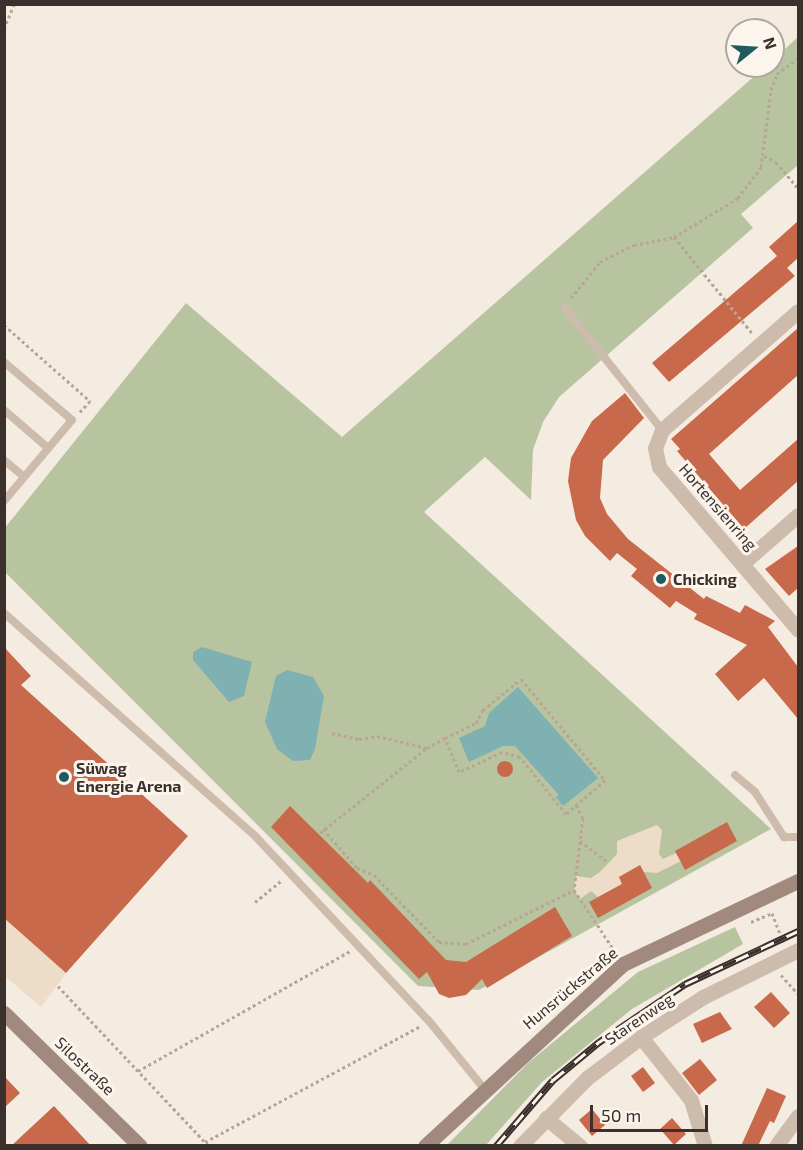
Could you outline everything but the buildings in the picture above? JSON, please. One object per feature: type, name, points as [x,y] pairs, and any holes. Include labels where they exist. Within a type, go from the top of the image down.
[{"type":"main road","name":"Hunsrückstraße","points":[[425,1146],[622,964],[798,881]]},
{"type":"main road","name":"Silostraße","points":[[4,1013],[140,1146]]},
{"type":"street","points":[[662,430],[798,311]]},
{"type":"street","name":"Hortensienring","points":[[662,430],[655,448],[659,467],[798,630]]},
{"type":"street","points":[[743,563],[798,515]]},
{"type":"street","name":"Starenweg","points":[[520,1146],[587,1078],[641,1036],[703,997],[770,963],[795,956]]},
{"type":"street","points":[[641,1036],[691,1100],[705,1146]]},
{"type":"street","points":[[776,1146],[798,1116]]},
{"type":"street","points":[[546,1118],[580,1146]]},
{"type":"lane","points":[[564,308],[662,430]]},
{"type":"lane","points":[[4,362],[72,420],[4,501]]},
{"type":"lane","points":[[4,410],[48,448]]},
{"type":"lane","points":[[4,460],[24,477]]},
{"type":"lane","points":[[4,613],[256,837],[429,1021],[485,1090]]},
{"type":"lane","points":[[735,775],[755,792],[784,837],[798,837]]},
{"type":"path","points":[[4,29],[14,4]]},
{"type":"path","points":[[564,308],[586,274],[600,262],[634,245],[674,237],[738,198],[761,167],[771,90],[777,74],[798,58]]},
{"type":"path","points":[[764,156],[776,162],[798,188]]},
{"type":"path","points":[[674,237],[681,250],[760,344]]},
{"type":"path","points":[[4,325],[90,401]]},
{"type":"path","points":[[445,738],[459,772],[501,752],[520,757],[566,813],[605,780],[521,679],[483,710],[476,723],[445,738],[427,748],[321,831],[357,868],[374,875],[439,942],[466,944],[574,890]]},
{"type":"path","points":[[332,733],[358,739],[377,736],[427,748]]},
{"type":"path","points":[[576,805],[583,818],[574,890],[622,964]]},
{"type":"path","points":[[580,841],[607,861]]},
{"type":"path","points":[[255,902],[290,873]]},
{"type":"path","points":[[737,909],[744,925],[772,913],[795,956]]},
{"type":"path","points":[[138,1071],[359,946]]},
{"type":"path","points":[[770,963],[798,994]]},
{"type":"path","points":[[58,986],[207,1144],[429,1021]]},
{"type":"green space","points":[[798,37],[798,165],[741,214],[753,228],[559,397],[543,422],[533,450],[531,500],[485,457],[424,512],[771,829],[479,990],[418,986],[5,572],[4,529],[186,303],[342,437],[752,78],[785,78],[785,49]]},
{"type":"green space","points":[[735,927],[743,944],[632,1009],[542,1082],[486,1145],[447,1145],[528,1063],[638,972]]},
{"type":"shaded area","points":[[657,825],[662,830],[659,854],[663,859],[676,853],[681,861],[657,873],[644,872],[640,866],[619,877],[622,884],[598,897],[591,891],[580,899],[574,890],[576,876],[591,878],[617,854],[617,841]]},
{"type":"shaded area","points":[[4,918],[66,973],[41,1007],[5,976]]},
{"type":"water","points":[[202,647],[252,662],[244,696],[229,702],[193,660],[193,652]]},
{"type":"water","points":[[287,670],[313,677],[324,696],[315,749],[310,760],[293,761],[277,749],[265,722],[276,676]]},
{"type":"water","points":[[518,687],[598,778],[563,806],[556,797],[559,795],[515,746],[503,746],[469,762],[459,738],[485,726],[489,713]]},
{"type":"railway","points":[[496,1146],[553,1080],[599,1042],[685,984],[798,931]]},
{"type":"place","name":"Chicking","points":[[661,579]]},
{"type":"place","name":"Süwag Energie Arena","points":[[64,777]]}]
